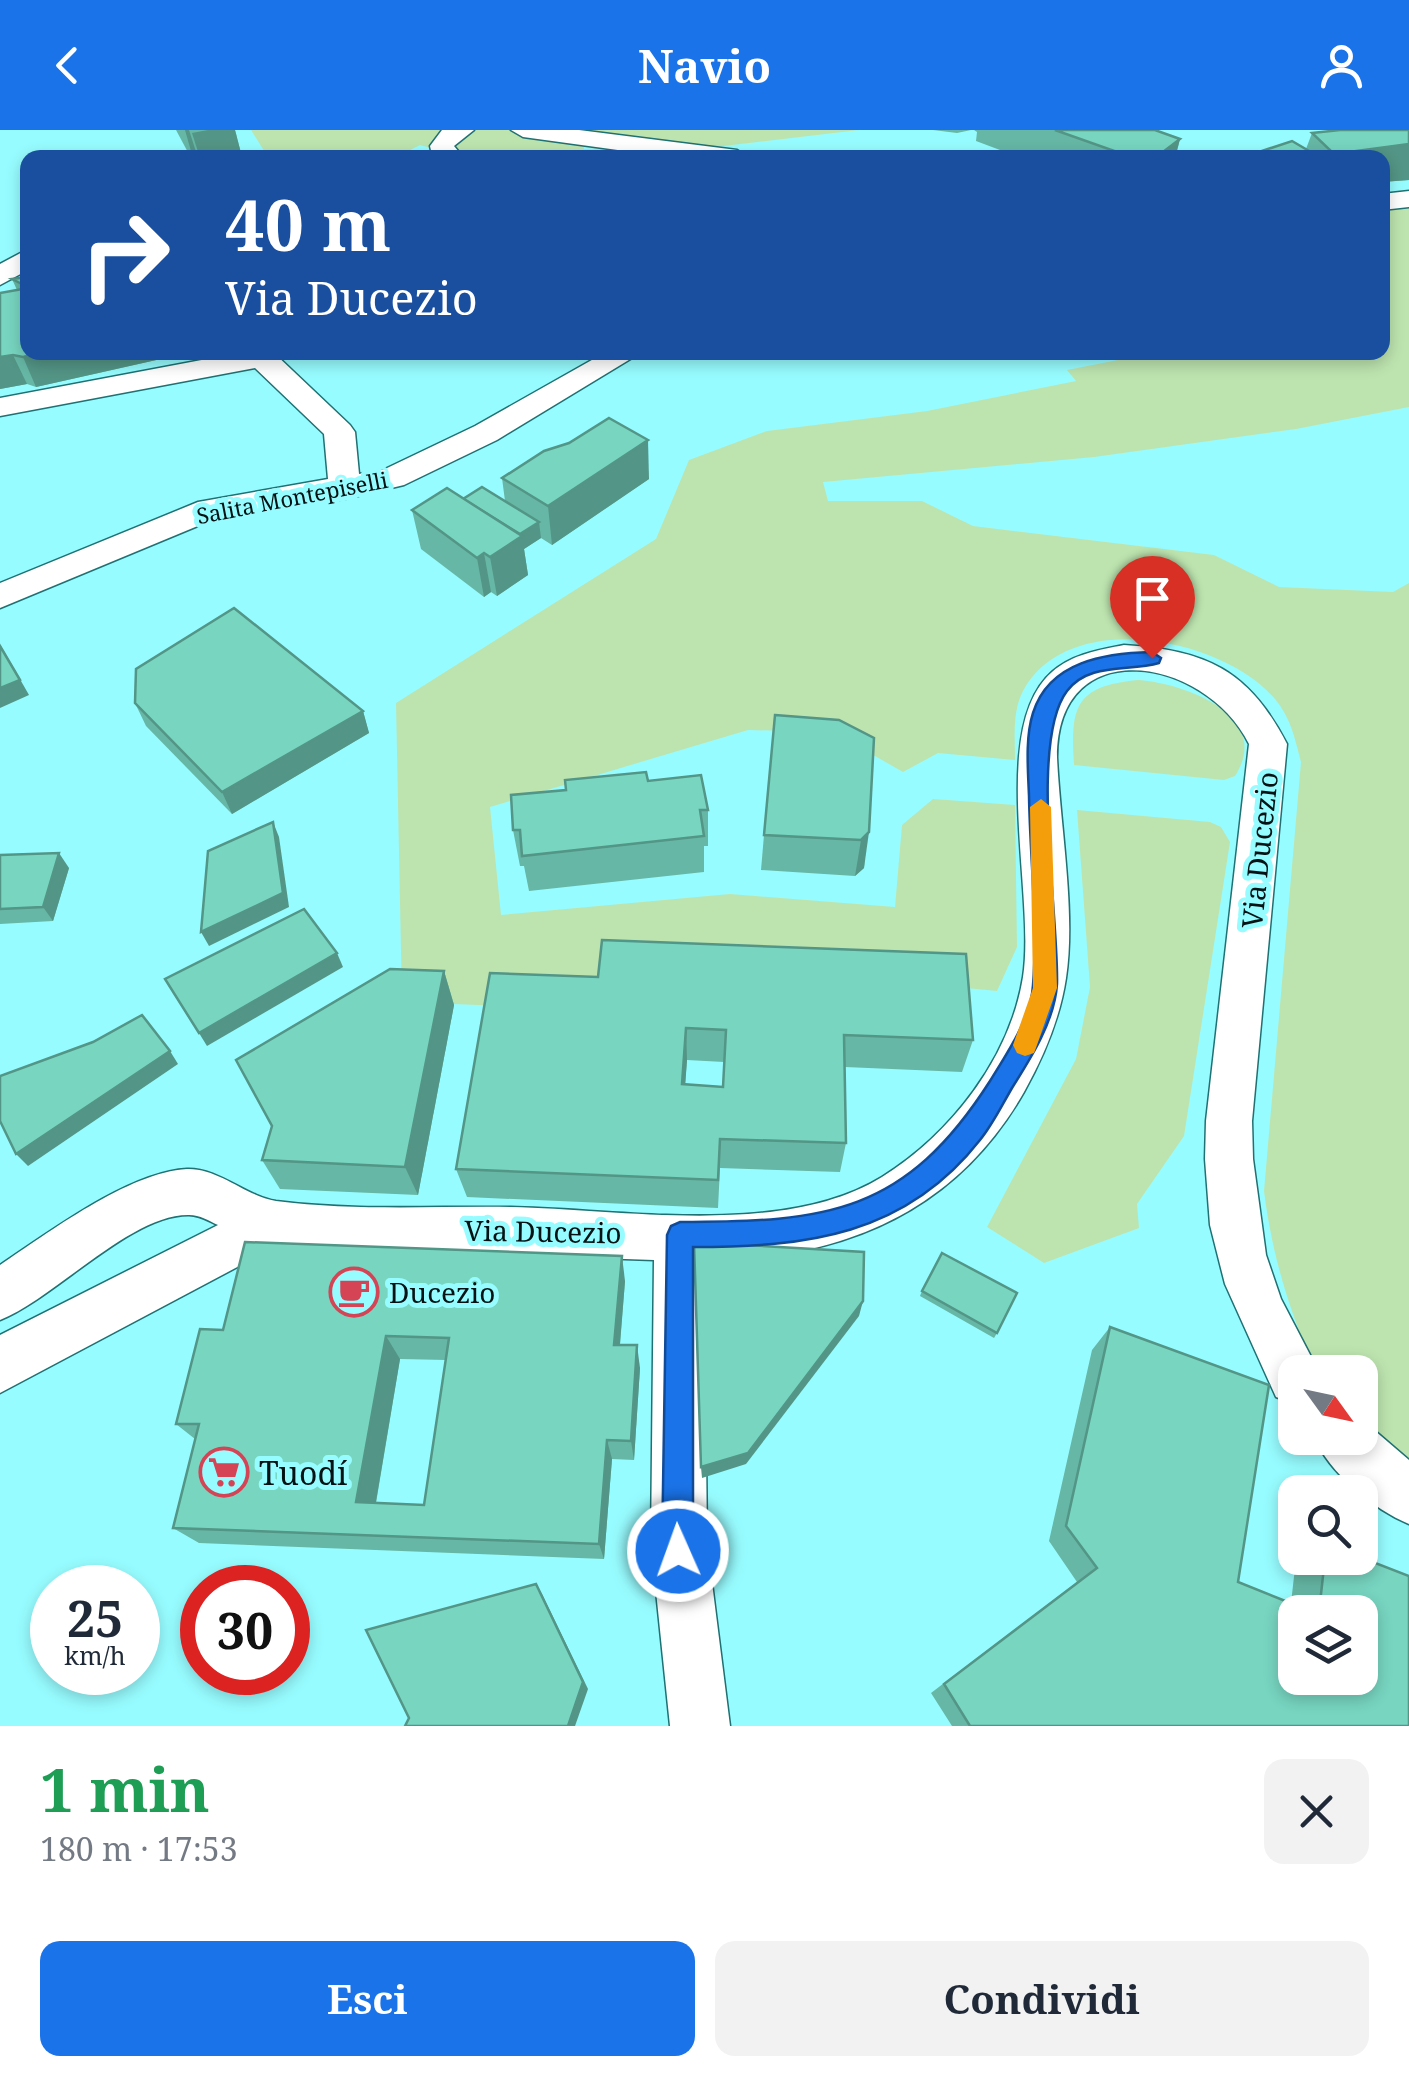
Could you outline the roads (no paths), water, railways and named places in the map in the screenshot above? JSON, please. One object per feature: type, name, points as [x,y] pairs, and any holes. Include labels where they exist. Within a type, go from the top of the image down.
[{"type":"street","points":[[442,150],[450,135],[462,130]]},
{"type":"street","points":[[523,130],[676,150]]},
{"type":"street","points":[[0,406],[251,360]]},
{"type":"street","points":[[264,360],[339,432],[345,488]]},
{"type":"street","name":"Salita Montepiselli","points":[[0,596],[210,510],[393,478],[437,458],[614,360]]},
{"type":"street","name":"Via Ducezio","points":[[270,1224],[773,1235],[845,1221],[886,1203],[922,1180],[971,1132],[1026,1044],[1045,988],[1038,758],[1043,712],[1062,683],[1092,665],[1130,658],[1170,662],[1207,674],[1234,692],[1256,714],[1268,744],[1229,1121],[1228,1172],[1232,1222],[1245,1275],[1284,1355]]},
{"type":"street","points":[[0,1294],[146,1204],[189,1191],[270,1224]]},
{"type":"street","points":[[0,1367],[270,1224]]},
{"type":"street","points":[[680,1235],[676,1532],[686,1654],[700,1726]]},
{"type":"street","points":[[1362,1455],[1409,1496]]},
{"type":"place","name":"Ducezio","points":[[354,1292]]},
{"type":"place","name":"Tuodí","points":[[224,1472]]}]
